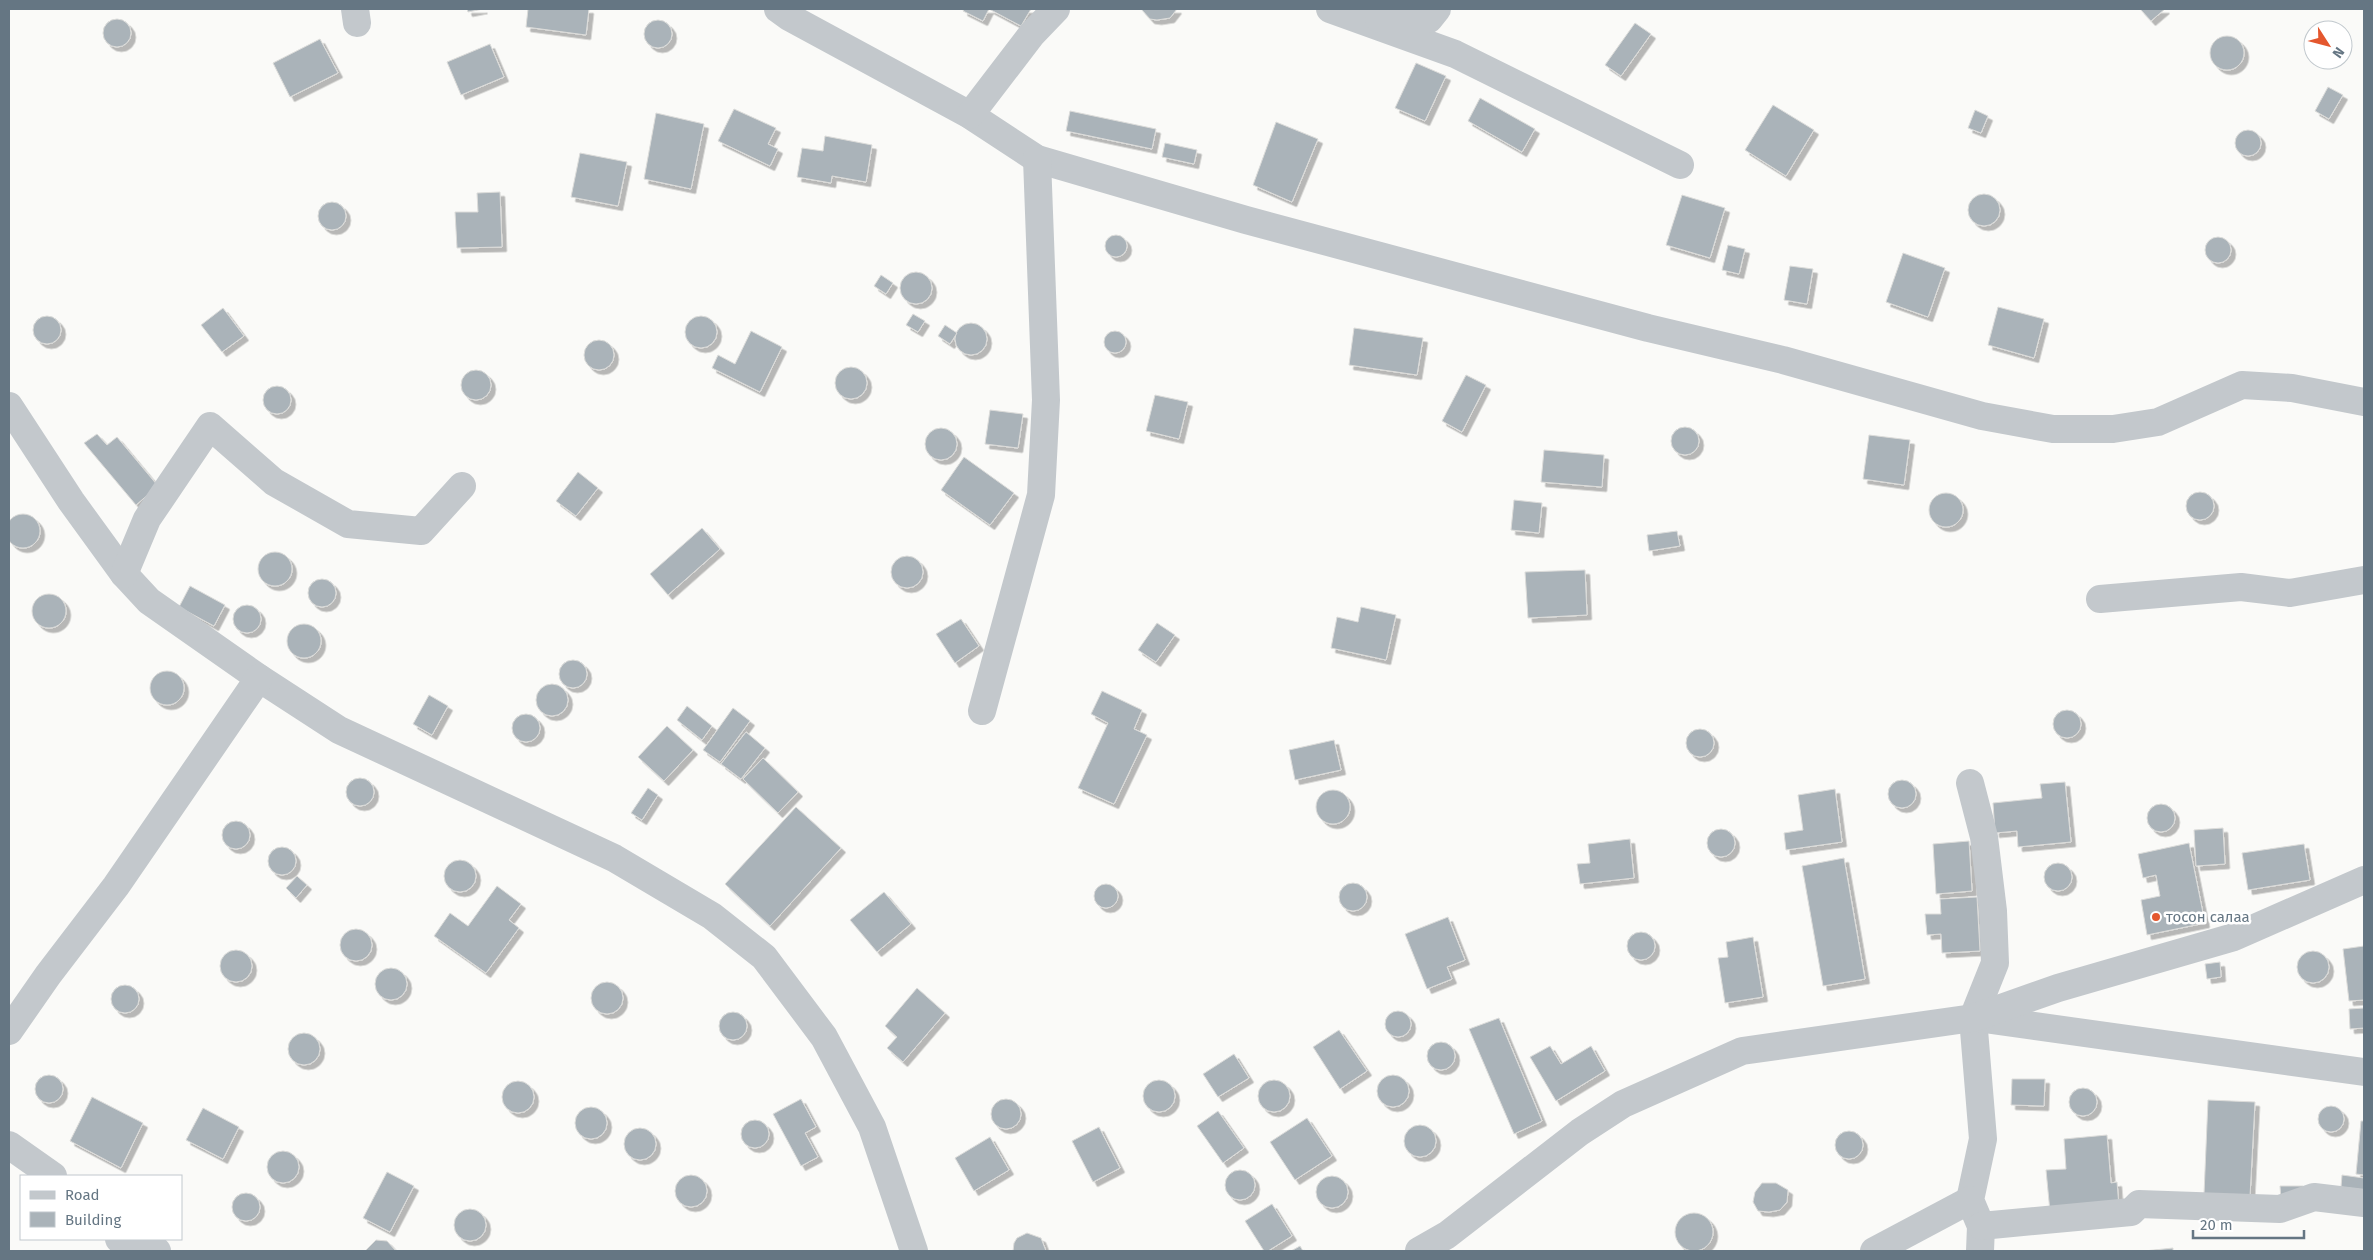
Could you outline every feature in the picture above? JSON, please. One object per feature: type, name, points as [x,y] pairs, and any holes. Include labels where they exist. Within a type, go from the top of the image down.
[{"type":"street","points":[[778,9],[789,17],[970,114],[1037,160],[1256,223],[1648,328],[1784,360],[1982,416],[2053,429],[2113,430],[2158,422],[2242,385],[2292,388],[2364,402]]},
{"type":"street","points":[[970,114],[1032,34],[1056,9]]},
{"type":"street","points":[[1330,9],[1455,54],[1680,165]]},
{"type":"street","points":[[1363,20],[1429,19],[1437,9]]},
{"type":"street","points":[[982,711],[1041,495],[1046,400],[1037,160]]},
{"type":"street","points":[[9,406],[71,501],[124,574],[149,601],[258,678],[339,730],[614,858],[712,916],[764,957],[824,1037],[872,1127],[914,1251]]},
{"type":"street","points":[[124,574],[147,519],[210,426],[274,482],[348,524],[420,531],[462,486]]},
{"type":"street","points":[[2100,599],[2241,587],[2290,593],[2364,580]]},
{"type":"street","points":[[9,1031],[48,975],[116,886],[258,678]]},
{"type":"street","points":[[1970,783],[1984,837],[1993,911],[1995,962],[1973,1018],[1983,1139],[1970,1200],[1980,1238],[2131,1212],[2139,1204],[2280,1209],[2314,1197],[2364,1202]]},
{"type":"street","points":[[1419,1251],[1447,1235],[1580,1132],[1623,1104],[1742,1051],[1973,1018],[2058,988],[2234,937],[2364,880]]},
{"type":"street","points":[[1973,1018],[2364,1072]]},
{"type":"street","points":[[9,1145],[52,1175]]},
{"type":"street","points":[[1874,1251],[1970,1200]]},
{"type":"street","points":[[122,1240],[157,1251]]},
{"type":"building","points":[[467,9],[483,9],[468,12]]},
{"type":"building","points":[[528,9],[589,9],[586,35],[526,27]]},
{"type":"building","points":[[964,9],[989,9],[983,21],[963,11]]},
{"type":"building","points":[[989,9],[1031,9],[1021,26]]},
{"type":"building","points":[[1141,9],[1177,9],[1170,18],[1157,20],[1150,19]]},
{"type":"building","points":[[2140,9],[2165,9],[2151,21]]},
{"type":"building","points":[[117,19],[127,23],[131,33],[127,43],[117,47],[107,43],[103,33],[107,23]]},
{"type":"building","points":[[658,20],[668,24],[672,34],[668,44],[658,48],[648,44],[644,34],[648,24]]},
{"type":"building","points":[[1635,23],[1651,34],[1621,76],[1605,65]]},
{"type":"building","points":[[2227,36],[2239,41],[2244,53],[2239,65],[2227,70],[2215,65],[2210,53],[2215,41]]},
{"type":"building","points":[[320,39],[338,73],[290,97],[273,63]]},
{"type":"building","points":[[490,44],[504,77],[461,95],[447,62]]},
{"type":"building","points":[[1416,63],[1446,76],[1425,121],[1395,108]]},
{"type":"building","points":[[2328,87],[2343,95],[2329,119],[2315,111]]},
{"type":"building","points":[[1480,98],[1535,129],[1522,152],[1468,121]]},
{"type":"building","points":[[1773,105],[1814,130],[1786,176],[1745,150]]},
{"type":"building","points":[[734,109],[776,128],[768,144],[778,149],[770,166],[718,141]]},
{"type":"building","points":[[1975,110],[1988,116],[1981,133],[1968,128]]},
{"type":"building","points":[[1070,111],[1156,129],[1152,149],[1066,131]]},
{"type":"building","points":[[656,113],[704,124],[691,189],[644,179]]},
{"type":"building","points":[[1276,122],[1318,139],[1292,202],[1253,185]]},
{"type":"building","points":[[2248,130],[2257,134],[2261,143],[2257,152],[2248,156],[2239,152],[2235,143],[2239,134]]},
{"type":"building","points":[[825,136],[872,145],[866,182],[832,176],[831,183],[797,177],[802,148],[823,151]]},
{"type":"building","points":[[1165,143],[1197,150],[1194,164],[1162,157]]},
{"type":"building","points":[[580,153],[627,162],[618,206],[571,197]]},
{"type":"building","points":[[500,192],[502,247],[457,248],[455,212],[478,212],[477,193]]},
{"type":"building","points":[[1984,194],[1990,195],[1995,199],[1999,204],[1999,216],[1995,221],[1990,225],[1984,226],[1978,225],[1973,221],[1969,216],[1968,210],[1969,204],[1973,199],[1978,195]]},
{"type":"building","points":[[1682,195],[1725,208],[1710,258],[1666,245]]},
{"type":"building","points":[[332,202],[342,206],[346,216],[342,226],[332,230],[322,226],[318,216],[322,206]]},
{"type":"building","points":[[1112,235],[1120,235],[1127,242],[1127,250],[1120,257],[1112,257],[1105,250],[1105,242]]},
{"type":"building","points":[[2218,237],[2228,240],[2231,250],[2228,260],[2218,263],[2208,260],[2205,250],[2208,240]]},
{"type":"building","points":[[1728,245],[1745,249],[1739,274],[1722,270]]},
{"type":"building","points":[[1903,253],[1945,268],[1928,317],[1886,302]]},
{"type":"building","points":[[1790,266],[1813,269],[1807,304],[1784,300]]},
{"type":"building","points":[[916,272],[922,273],[927,277],[931,282],[931,294],[927,299],[922,303],[916,304],[910,303],[905,299],[901,294],[900,288],[901,282],[905,277],[910,273]]},
{"type":"building","points":[[881,275],[893,283],[886,294],[874,286]]},
{"type":"building","points":[[1998,307],[2044,319],[2034,358],[1988,345]]},
{"type":"building","points":[[223,308],[244,336],[222,352],[201,325]]},
{"type":"building","points":[[913,314],[925,321],[918,332],[906,325]]},
{"type":"building","points":[[47,316],[57,320],[61,330],[57,340],[47,344],[37,340],[33,330],[37,320]]},
{"type":"building","points":[[701,316],[707,317],[712,321],[716,326],[716,338],[712,343],[707,347],[701,348],[695,347],[690,343],[686,338],[685,332],[686,326],[690,321],[695,317]]},
{"type":"building","points":[[971,323],[977,324],[982,328],[986,333],[986,345],[982,350],[977,354],[971,355],[965,354],[960,350],[956,345],[955,339],[956,333],[960,328],[965,324]]},
{"type":"building","points":[[945,325],[957,333],[950,344],[938,336]]},
{"type":"building","points":[[1354,328],[1423,338],[1417,375],[1349,365]]},
{"type":"building","points":[[751,331],[782,347],[760,392],[712,368],[718,355],[735,364]]},
{"type":"building","points":[[1115,331],[1123,334],[1126,342],[1123,350],[1115,353],[1107,350],[1104,342],[1107,334]]},
{"type":"building","points":[[599,340],[610,344],[614,355],[610,366],[599,370],[588,366],[584,355],[588,344]]},
{"type":"building","points":[[851,367],[857,368],[862,372],[866,377],[866,389],[862,394],[857,398],[851,399],[845,398],[840,394],[836,389],[835,383],[836,377],[840,372],[845,368]]},
{"type":"building","points":[[476,370],[487,374],[491,385],[487,396],[476,400],[465,396],[461,385],[465,374]]},
{"type":"building","points":[[1466,375],[1486,385],[1462,432],[1442,421]]},
{"type":"building","points":[[277,386],[287,390],[291,400],[287,410],[277,414],[267,410],[263,400],[267,390]]},
{"type":"building","points":[[1155,395],[1188,402],[1179,439],[1146,431]]},
{"type":"building","points":[[990,410],[1023,414],[1018,448],[985,444]]},
{"type":"building","points":[[1685,427],[1695,431],[1699,441],[1695,451],[1685,455],[1675,451],[1671,441],[1675,431]]},
{"type":"building","points":[[941,428],[947,429],[952,433],[956,438],[956,450],[952,455],[947,459],[941,460],[935,459],[930,455],[926,450],[925,444],[926,438],[930,433],[935,429]]},
{"type":"building","points":[[97,434],[107,445],[117,437],[158,486],[136,505],[84,443]]},
{"type":"building","points":[[1869,435],[1910,440],[1904,485],[1863,479]]},
{"type":"building","points":[[1544,450],[1604,455],[1602,487],[1541,482]]},
{"type":"building","points":[[964,457],[1014,493],[990,525],[941,490]]},
{"type":"building","points":[[578,472],[598,488],[576,516],[556,501]]},
{"type":"building","points":[[2200,492],[2210,496],[2214,506],[2210,516],[2200,520],[2190,516],[2186,506],[2190,496]]},
{"type":"building","points":[[1946,493],[1953,494],[1958,498],[1962,503],[1962,517],[1958,522],[1953,526],[1946,527],[1939,526],[1934,522],[1930,517],[1929,510],[1930,503],[1934,498],[1939,494]]},
{"type":"building","points":[[1514,500],[1542,503],[1539,533],[1511,530]]},
{"type":"building","points":[[23,514],[35,519],[40,531],[35,543],[23,548],[11,543],[6,531],[11,519]]},
{"type":"building","points":[[702,528],[720,549],[668,595],[650,574]]},
{"type":"building","points":[[1677,531],[1680,546],[1649,551],[1647,535]]},
{"type":"building","points":[[275,552],[282,553],[287,557],[291,562],[291,576],[287,581],[282,585],[275,586],[268,585],[263,581],[259,576],[258,569],[259,562],[263,557],[268,553]]},
{"type":"building","points":[[907,556],[913,557],[918,561],[922,566],[922,578],[918,583],[913,587],[907,588],[901,587],[896,583],[892,578],[891,572],[892,566],[896,561],[901,557]]},
{"type":"building","points":[[1585,570],[1587,615],[1528,618],[1525,572]]},
{"type":"building","points":[[322,579],[332,583],[336,593],[332,603],[322,607],[312,603],[308,593],[312,583]]},
{"type":"building","points":[[190,586],[225,605],[214,626],[179,607]]},
{"type":"building","points":[[49,594],[56,595],[61,599],[65,604],[65,618],[61,623],[56,627],[49,628],[42,627],[37,623],[33,618],[32,611],[33,604],[37,599],[42,595]]},
{"type":"building","points":[[247,605],[257,609],[261,619],[257,629],[247,633],[237,629],[233,619],[237,609]]},
{"type":"building","points":[[1361,607],[1396,615],[1386,660],[1331,648],[1337,617],[1358,622]]},
{"type":"building","points":[[961,619],[979,646],[955,663],[936,634]]},
{"type":"building","points":[[1157,623],[1175,635],[1156,662],[1138,650]]},
{"type":"building","points":[[304,624],[311,625],[316,629],[320,634],[320,648],[316,653],[311,657],[304,658],[297,657],[292,653],[288,648],[287,641],[288,634],[292,629],[297,625]]},
{"type":"building","points":[[573,660],[583,664],[587,674],[583,684],[573,688],[563,684],[559,674],[563,664]]},
{"type":"building","points":[[167,671],[174,672],[179,676],[183,681],[183,695],[179,700],[174,704],[167,705],[160,704],[155,700],[151,695],[150,688],[151,681],[155,676],[160,672]]},
{"type":"building","points":[[552,684],[558,685],[563,689],[567,694],[567,706],[563,711],[558,715],[552,716],[546,715],[541,711],[537,706],[536,700],[537,694],[541,689],[546,685]]},
{"type":"building","points":[[1102,691],[1142,710],[1134,729],[1147,735],[1114,804],[1078,788],[1108,723],[1091,714]]},
{"type":"building","points":[[429,695],[448,706],[432,735],[413,724]]},
{"type":"building","points":[[687,706],[712,726],[702,740],[677,720]]},
{"type":"building","points":[[733,708],[750,721],[720,762],[703,750]]},
{"type":"building","points":[[2067,710],[2077,714],[2081,724],[2077,734],[2067,738],[2057,734],[2053,724],[2057,714]]},
{"type":"building","points":[[526,714],[536,718],[540,728],[536,738],[526,742],[516,738],[512,728],[516,718]]},
{"type":"building","points":[[667,726],[693,750],[664,781],[638,757]]},
{"type":"building","points":[[1700,729],[1710,733],[1714,743],[1710,753],[1700,757],[1690,753],[1686,743],[1690,733]]},
{"type":"building","points":[[746,732],[765,748],[741,779],[721,764]]},
{"type":"building","points":[[1334,740],[1341,770],[1295,780],[1289,750]]},
{"type":"building","points":[[763,758],[798,792],[778,813],[743,779]]},
{"type":"building","points":[[360,778],[370,782],[374,792],[370,802],[360,806],[350,802],[346,792],[350,782]]},
{"type":"building","points":[[1902,780],[1912,784],[1916,794],[1912,804],[1902,808],[1892,804],[1888,794],[1892,784]]},
{"type":"building","points":[[2065,782],[2071,842],[2018,847],[2017,831],[1995,833],[1993,803],[2042,798],[2040,784]]},
{"type":"building","points":[[648,788],[658,795],[642,820],[631,813]]},
{"type":"building","points":[[1835,789],[1842,842],[1786,850],[1784,833],[1803,830],[1798,795]]},
{"type":"building","points":[[1333,790],[1345,795],[1350,807],[1345,819],[1333,824],[1321,819],[1316,807],[1321,795]]},
{"type":"building","points":[[2161,804],[2171,808],[2175,818],[2171,828],[2161,832],[2151,828],[2147,818],[2151,808]]},
{"type":"building","points":[[796,807],[841,848],[770,926],[725,884]]},
{"type":"building","points":[[236,821],[246,825],[250,835],[246,845],[236,849],[226,845],[222,835],[226,825]]},
{"type":"building","points":[[2223,828],[2225,864],[2196,866],[2194,830]]},
{"type":"building","points":[[1721,829],[1731,833],[1735,843],[1731,853],[1721,857],[1711,853],[1707,843],[1711,833]]},
{"type":"building","points":[[1630,839],[1634,878],[1580,884],[1577,864],[1590,863],[1588,844]]},
{"type":"building","points":[[1969,841],[1972,891],[1936,894],[1933,844]]},
{"type":"building","points":[[2189,843],[2205,923],[2147,935],[2141,900],[2160,896],[2156,875],[2143,878],[2138,854]]},
{"type":"building","points":[[2304,844],[2310,880],[2248,890],[2242,853]]},
{"type":"building","points":[[282,847],[292,851],[296,861],[292,871],[282,875],[272,871],[268,861],[272,851]]},
{"type":"building","points":[[1844,858],[1865,979],[1823,986],[1802,866]]},
{"type":"building","points":[[460,860],[466,861],[471,865],[475,870],[475,882],[471,887],[466,891],[460,892],[454,891],[449,887],[445,882],[444,876],[445,870],[449,865],[454,861]]},
{"type":"building","points":[[2058,863],[2068,867],[2072,877],[2068,887],[2058,891],[2048,887],[2044,877],[2048,867]]},
{"type":"building","points":[[297,876],[307,885],[296,898],[286,888]]},
{"type":"building","points":[[1353,883],[1363,887],[1367,897],[1363,907],[1353,911],[1343,907],[1339,897],[1343,887]]},
{"type":"building","points":[[1106,884],[1111,885],[1117,891],[1117,901],[1111,907],[1106,908],[1101,907],[1095,901],[1094,896],[1095,891],[1101,885]]},
{"type":"building","points":[[497,886],[521,904],[509,920],[519,928],[486,973],[434,936],[450,913],[468,926]]},
{"type":"building","points":[[884,892],[911,924],[877,952],[850,920]]},
{"type":"building","points":[[1977,897],[1980,951],[1942,953],[1941,934],[1927,935],[1925,914],[1941,914],[1940,899]]},
{"type":"building","points":[[1448,917],[1465,960],[1447,967],[1452,979],[1427,989],[1405,934]]},
{"type":"building","points":[[356,929],[362,930],[367,934],[371,939],[371,951],[367,956],[362,960],[356,961],[350,960],[345,956],[341,951],[340,945],[341,939],[345,934],[350,930]]},
{"type":"building","points":[[1641,932],[1651,936],[1655,946],[1651,956],[1641,960],[1631,956],[1627,946],[1631,936]]},
{"type":"building","points":[[1753,937],[1763,997],[1725,1003],[1718,958],[1728,957],[1726,942]]},
{"type":"building","points":[[2364,946],[2364,1000],[2349,1001],[2343,949]]},
{"type":"building","points":[[236,950],[242,951],[247,955],[251,960],[251,972],[247,977],[242,981],[236,982],[230,981],[225,977],[221,972],[220,966],[221,960],[225,955],[230,951]]},
{"type":"building","points":[[2313,951],[2325,955],[2329,967],[2325,979],[2313,983],[2301,979],[2297,967],[2301,955]]},
{"type":"building","points":[[2220,962],[2221,977],[2207,979],[2205,964]]},
{"type":"building","points":[[391,968],[397,969],[402,973],[406,978],[406,990],[402,995],[397,999],[391,1000],[385,999],[380,995],[376,990],[375,984],[376,978],[380,973],[385,969]]},
{"type":"building","points":[[607,982],[613,983],[618,987],[622,992],[622,1004],[618,1009],[613,1013],[607,1014],[601,1013],[596,1009],[592,1004],[591,998],[592,992],[596,987],[601,983]]},
{"type":"building","points":[[125,985],[135,989],[139,999],[135,1009],[125,1013],[115,1009],[111,999],[115,989]]},
{"type":"building","points":[[917,988],[945,1013],[903,1062],[887,1048],[897,1037],[885,1026]]},
{"type":"building","points":[[2364,1008],[2364,1028],[2350,1029],[2349,1009]]},
{"type":"building","points":[[1398,1011],[1407,1015],[1411,1024],[1407,1033],[1398,1037],[1389,1033],[1385,1024],[1389,1015]]},
{"type":"building","points":[[733,1012],[743,1016],[747,1026],[743,1036],[733,1040],[723,1036],[719,1026],[723,1016]]},
{"type":"building","points":[[1499,1018],[1542,1121],[1514,1134],[1469,1029]]},
{"type":"building","points":[[1339,1030],[1367,1071],[1340,1089],[1313,1047]]},
{"type":"building","points":[[304,1033],[310,1034],[315,1038],[319,1043],[319,1055],[315,1060],[310,1064],[304,1065],[298,1064],[293,1060],[289,1055],[288,1049],[289,1043],[293,1038],[298,1034]]},
{"type":"building","points":[[1441,1042],[1451,1046],[1455,1056],[1451,1066],[1441,1070],[1431,1066],[1427,1056],[1431,1046]]},
{"type":"building","points":[[1550,1046],[1561,1064],[1591,1046],[1605,1071],[1556,1101],[1530,1057]]},
{"type":"building","points":[[1234,1054],[1249,1078],[1218,1097],[1203,1074]]},
{"type":"building","points":[[49,1075],[59,1079],[63,1089],[59,1099],[49,1103],[39,1099],[35,1089],[39,1079]]},
{"type":"building","points":[[1393,1075],[1405,1079],[1409,1091],[1405,1103],[1393,1107],[1381,1103],[1377,1091],[1381,1079]]},
{"type":"building","points":[[2012,1079],[2045,1079],[2044,1106],[2011,1105]]},
{"type":"building","points":[[1159,1080],[1165,1081],[1170,1085],[1174,1090],[1174,1102],[1170,1107],[1165,1111],[1159,1112],[1153,1111],[1148,1107],[1144,1102],[1143,1096],[1144,1090],[1148,1085],[1153,1081]]},
{"type":"building","points":[[1274,1080],[1286,1084],[1290,1096],[1286,1108],[1274,1112],[1262,1108],[1258,1096],[1262,1084]]},
{"type":"building","points":[[518,1081],[524,1082],[529,1086],[533,1091],[533,1103],[529,1108],[524,1112],[518,1113],[512,1112],[507,1108],[503,1103],[502,1097],[503,1091],[507,1086],[512,1082]]},
{"type":"building","points":[[2083,1088],[2093,1092],[2097,1102],[2093,1112],[2083,1116],[2073,1112],[2069,1102],[2073,1092]]},
{"type":"building","points":[[92,1097],[143,1123],[121,1168],[70,1141]]},
{"type":"building","points":[[801,1099],[816,1127],[805,1133],[818,1157],[801,1166],[773,1114]]},
{"type":"building","points":[[1006,1099],[1017,1103],[1021,1114],[1017,1125],[1006,1129],[995,1125],[991,1114],[995,1103]]},
{"type":"building","points":[[2208,1100],[2255,1102],[2250,1196],[2204,1194]]},
{"type":"building","points":[[2331,1106],[2340,1110],[2344,1119],[2340,1128],[2331,1132],[2322,1128],[2318,1119],[2322,1110]]},
{"type":"building","points":[[591,1107],[597,1108],[602,1112],[606,1117],[606,1129],[602,1134],[597,1138],[591,1139],[585,1138],[580,1134],[576,1129],[575,1123],[576,1117],[580,1112],[585,1108]]},
{"type":"building","points":[[203,1108],[239,1127],[223,1159],[186,1140]]},
{"type":"building","points":[[1218,1111],[1244,1148],[1223,1163],[1197,1126]]},
{"type":"building","points":[[1307,1118],[1332,1156],[1295,1180],[1270,1142]]},
{"type":"building","points":[[755,1120],[765,1124],[769,1134],[765,1144],[755,1148],[745,1144],[741,1134],[745,1124]]},
{"type":"building","points":[[2361,1121],[2364,1121],[2364,1175],[2356,1174]]},
{"type":"building","points":[[1420,1125],[1432,1129],[1436,1141],[1432,1153],[1420,1157],[1408,1153],[1404,1141],[1408,1129]]},
{"type":"building","points":[[1099,1127],[1120,1168],[1093,1182],[1072,1141]]},
{"type":"building","points":[[640,1128],[646,1129],[651,1133],[655,1138],[655,1150],[651,1155],[646,1159],[640,1160],[634,1159],[629,1155],[625,1150],[624,1144],[625,1138],[629,1133],[634,1129]]},
{"type":"building","points":[[1849,1131],[1859,1135],[1863,1145],[1859,1155],[1849,1159],[1839,1155],[1835,1145],[1839,1135]]},
{"type":"building","points":[[2107,1135],[2111,1183],[2117,1182],[2119,1207],[2050,1212],[2046,1170],[2066,1169],[2064,1139]]},
{"type":"building","points":[[990,1137],[1009,1170],[974,1191],[955,1158]]},
{"type":"building","points":[[283,1151],[289,1152],[294,1156],[298,1161],[298,1173],[294,1178],[289,1182],[283,1183],[277,1182],[272,1178],[268,1173],[267,1167],[268,1161],[272,1156],[277,1152]]},
{"type":"building","points":[[1240,1170],[1251,1174],[1255,1185],[1251,1196],[1240,1200],[1229,1196],[1225,1185],[1229,1174]]},
{"type":"building","points":[[387,1172],[414,1186],[390,1232],[363,1218]]},
{"type":"building","points":[[691,1175],[697,1176],[702,1180],[706,1185],[706,1197],[702,1202],[697,1206],[691,1207],[685,1206],[680,1202],[676,1197],[675,1191],[676,1185],[680,1180],[685,1176]]},
{"type":"building","points":[[2342,1175],[2364,1178],[2364,1190],[2341,1187]]},
{"type":"building","points":[[1332,1176],[1338,1177],[1343,1181],[1347,1186],[1347,1198],[1343,1203],[1338,1207],[1332,1208],[1326,1207],[1321,1203],[1317,1198],[1316,1192],[1317,1186],[1321,1181],[1326,1177]]},
{"type":"building","points":[[1762,1183],[1776,1183],[1788,1190],[1787,1202],[1780,1210],[1758,1211],[1753,1202],[1755,1192]]},
{"type":"building","points":[[2280,1186],[2303,1186],[2303,1199],[2281,1200]]},
{"type":"building","points":[[246,1193],[256,1197],[260,1207],[256,1217],[246,1221],[236,1217],[232,1207],[236,1197]]},
{"type":"building","points":[[1272,1204],[1292,1236],[1268,1251],[1264,1251],[1245,1221]]},
{"type":"building","points":[[470,1209],[476,1210],[481,1214],[485,1219],[485,1231],[481,1236],[476,1240],[470,1241],[464,1240],[459,1236],[455,1231],[454,1225],[455,1219],[459,1214],[464,1210]]},
{"type":"building","points":[[1694,1213],[1707,1219],[1713,1232],[1707,1245],[1694,1251],[1681,1245],[1675,1232],[1681,1219]]},
{"type":"building","points":[[1027,1233],[1041,1238],[1046,1251],[1013,1251],[1017,1238]]},
{"type":"building","points":[[376,1240],[387,1241],[396,1251],[365,1251]]},
{"type":"building","points":[[1300,1246],[1303,1251],[1291,1251]]},
{"type":"building","points":[[2173,1248],[2173,1251],[2144,1251]]},
{"type":"place","name":"тосон салаа","points":[[2156,917]]}]
